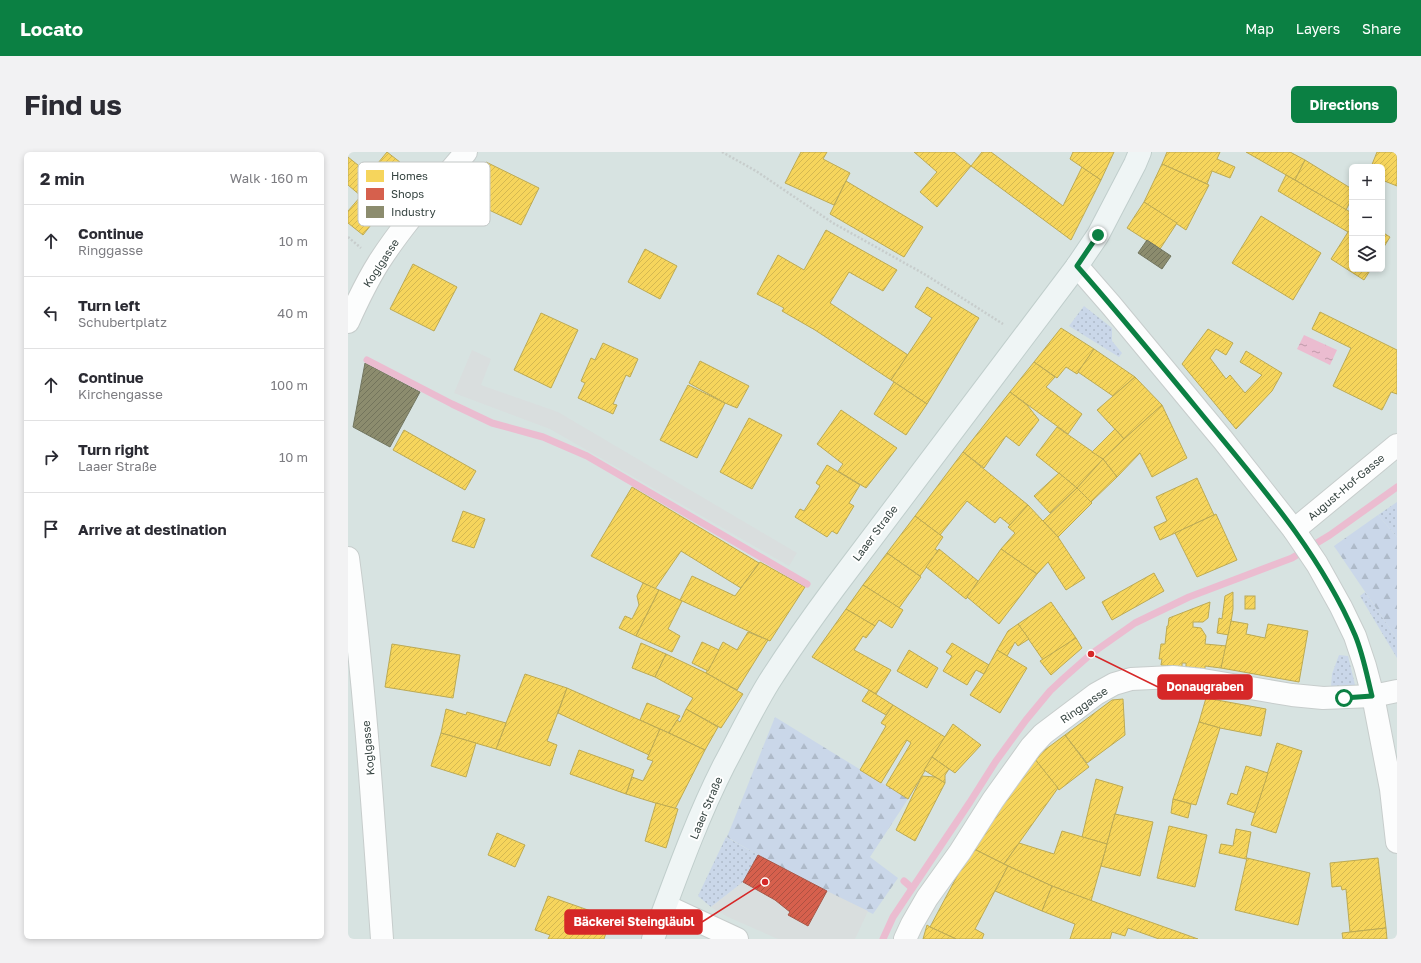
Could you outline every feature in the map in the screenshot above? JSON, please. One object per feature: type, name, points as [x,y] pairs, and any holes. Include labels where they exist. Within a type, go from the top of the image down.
[{"type":"street","name":"Koglgasse","points":[[458,162],[466,152]]},
{"type":"street","name":"Laaer Straße","points":[[653,939],[704,811],[724,766],[769,683],[801,633],[830,592],[1077,266],[1098,235],[1140,152]]},
{"type":"street","name":"Koglgasse","points":[[348,322],[362,291],[379,262],[405,226]]},
{"type":"street","points":[[1077,266],[1223,440],[1299,536],[1317,564],[1341,607],[1355,636],[1365,666],[1391,789],[1397,842]]},
{"type":"street","name":"August-Hof-Gasse","points":[[1299,536],[1397,445]]},
{"type":"street","name":"Koglgasse","points":[[348,558],[358,637],[368,745],[382,939]]},
{"type":"street","name":"Ringgasse","points":[[906,939],[912,924],[927,898],[1031,747],[1043,734],[1096,694],[1114,684],[1131,679],[1172,677],[1203,680],[1292,695],[1323,698],[1372,696],[1397,691]]},
{"type":"street","points":[[666,906],[737,939]]},
{"type":"path","points":[[722,152],[756,171],[833,222],[926,275],[1024,337]]},
{"type":"shaded area","points":[[348,152],[1397,152],[1397,939],[348,939]]},
{"type":"shaded area","points":[[472,350],[491,359],[481,385],[558,412],[797,553],[789,566],[550,429],[454,393]]},
{"type":"shaded area","points":[[743,882],[775,900],[790,912],[788,916],[808,926],[827,891],[868,911],[855,939],[778,939],[728,917],[711,907]]},
{"type":"green space","points":[[1084,306],[1112,328],[1112,341],[1122,353],[1119,357],[1069,326]]},
{"type":"green space","points":[[1397,502],[1397,537],[1378,515]]},
{"type":"green space","points":[[1378,515],[1397,537],[1397,639],[1334,546]]},
{"type":"green space","points":[[1365,592],[1397,639],[1397,658],[1360,596]]},
{"type":"green space","points":[[1339,655],[1348,656],[1355,685],[1331,687],[1332,674]]},
{"type":"green space","points":[[775,717],[908,799],[870,857],[898,878],[873,914],[799,877],[727,837]]},
{"type":"green space","points":[[726,837],[758,855],[743,882],[711,907],[698,896]]},
{"type":"water","points":[[1304,335],[1337,350],[1330,365],[1297,349]]},
{"type":"building: Homes","points":[[387,152],[400,162],[379,162]]},
{"type":"building: Homes","points":[[801,152],[827,152],[823,159],[850,173],[834,205],[785,183]]},
{"type":"building: Homes","points":[[914,152],[954,152],[971,166],[937,207],[920,192],[937,172]]},
{"type":"building: Homes","points":[[982,152],[991,152],[1063,206],[1082,167],[1101,180],[1071,240],[971,166]]},
{"type":"building: Homes","points":[[1073,152],[1114,152],[1101,180],[1070,159]]},
{"type":"building: Homes","points":[[1167,152],[1220,152],[1217,159],[1235,167],[1230,178],[1212,171],[1207,184],[1162,164]]},
{"type":"building: Homes","points":[[1246,152],[1290,152],[1305,160],[1295,180]]},
{"type":"building: Homes","points":[[1377,152],[1397,152],[1397,186],[1385,181],[1385,164],[1372,164]]},
{"type":"building: Homes","points":[[348,157],[358,165],[358,193],[348,185]]},
{"type":"building: Homes","points":[[1305,160],[1349,187],[1349,204],[1346,210],[1295,180]]},
{"type":"building: Homes","points":[[490,164],[539,188],[521,225],[490,210]]},
{"type":"building: Homes","points":[[1162,164],[1209,185],[1186,230],[1144,202]]},
{"type":"building: Homes","points":[[1286,175],[1349,211],[1349,270],[1331,259],[1348,232],[1278,191]]},
{"type":"building: Homes","points":[[846,181],[923,227],[904,257],[830,214]]},
{"type":"building: Homes","points":[[358,199],[358,226],[370,226],[363,235],[348,223],[348,211]]},
{"type":"building: Homes","points":[[1144,202],[1177,223],[1160,249],[1127,228]]},
{"type":"building: Homes","points":[[1261,216],[1321,253],[1293,300],[1232,263]]},
{"type":"building: Homes","points":[[826,230],[897,270],[883,291],[849,272],[830,303],[908,355],[891,380],[815,330],[782,311],[784,308],[757,294],[778,255],[804,270]]},
{"type":"building: Homes","points":[[1385,234],[1390,237],[1385,245]]},
{"type":"building: Homes","points":[[645,249],[677,266],[660,299],[628,282]]},
{"type":"building: Homes","points":[[413,264],[457,287],[434,331],[390,309]]},
{"type":"building: Homes","points":[[1351,272],[1369,272],[1364,280]]},
{"type":"building: Homes","points":[[927,287],[979,318],[927,404],[891,380],[932,318],[915,307]]},
{"type":"building: Homes","points":[[1320,312],[1397,350],[1397,394],[1391,392],[1382,410],[1333,386],[1351,348],[1312,329]]},
{"type":"building: Homes","points":[[541,313],[578,330],[551,388],[514,370]]},
{"type":"building: Homes","points":[[1061,328],[1094,349],[1077,374],[1066,367],[1057,378],[1034,362]]},
{"type":"building: Homes","points":[[1208,329],[1233,343],[1226,355],[1216,349],[1210,358],[1226,379],[1230,375],[1245,393],[1262,375],[1240,362],[1246,351],[1282,373],[1272,391],[1236,429],[1182,364]]},
{"type":"building: Homes","points":[[603,343],[638,359],[630,377],[626,375],[613,404],[617,405],[613,414],[578,398],[585,383],[581,381],[591,358],[595,360]]},
{"type":"building: Homes","points":[[1094,349],[1135,377],[1113,396],[1078,372]]},
{"type":"building: Homes","points":[[700,361],[749,386],[737,408],[689,383]]},
{"type":"building: Homes","points":[[1034,362],[1055,377],[1046,387],[1082,414],[1068,434],[1010,392]]},
{"type":"building: Homes","points":[[1135,377],[1162,405],[1124,439],[1097,410]]},
{"type":"building: Homes","points":[[894,382],[927,404],[906,435],[874,414]]},
{"type":"building: Homes","points":[[688,385],[725,403],[697,458],[660,440]]},
{"type":"building: Homes","points":[[1010,392],[1027,405],[1039,420],[1019,446],[1006,436],[984,468],[963,452]]},
{"type":"building: Homes","points":[[1162,405],[1187,458],[1152,477],[1140,453],[1117,477],[1103,459]]},
{"type":"building: Homes","points":[[841,410],[897,448],[866,488],[838,471],[843,464],[817,444]]},
{"type":"building: Homes","points":[[749,418],[782,435],[752,489],[720,472]]},
{"type":"building: Homes","points":[[1057,427],[1103,459],[1077,488],[1036,455]]},
{"type":"building: Homes","points":[[1115,429],[1124,439],[1103,459],[1092,452]]},
{"type":"building: Homes","points":[[404,430],[476,471],[465,490],[393,450]]},
{"type":"building: Homes","points":[[963,452],[1028,505],[1010,525],[1000,517],[995,523],[967,501],[940,535],[915,516]]},
{"type":"building: Homes","points":[[1103,459],[1117,477],[1091,502],[1077,488]]},
{"type":"building: Homes","points":[[827,465],[860,485],[849,503],[854,506],[837,534],[832,531],[827,537],[795,517],[800,509],[804,511],[820,486],[816,483]]},
{"type":"building: Homes","points":[[1059,473],[1077,488],[1050,513],[1034,496]]},
{"type":"building: Homes","points":[[1197,478],[1214,515],[1160,540],[1154,527],[1167,521],[1156,497]]},
{"type":"building: Homes","points":[[632,487],[759,563],[741,588],[681,551],[655,589],[591,556]]},
{"type":"building: Homes","points":[[1077,488],[1092,503],[1058,537],[1043,521]]},
{"type":"building: Homes","points":[[1028,505],[1058,537],[1085,578],[1066,590],[1048,562],[1037,574],[1001,549],[1015,533],[1008,527]]},
{"type":"building: Homes","points":[[463,511],[485,519],[474,548],[452,541]]},
{"type":"building: Homes","points":[[1216,514],[1237,560],[1197,577],[1175,533]]},
{"type":"building: Homes","points":[[915,516],[943,537],[935,549],[938,551],[920,576],[887,553]]},
{"type":"building: Homes","points":[[939,549],[978,581],[966,599],[926,567]]},
{"type":"building: Homes","points":[[1001,549],[1037,574],[999,624],[967,597]]},
{"type":"building: Homes","points":[[887,553],[921,577],[899,608],[863,585]]},
{"type":"building: Homes","points":[[760,562],[805,587],[770,641],[680,600],[692,576],[735,596]]},
{"type":"building: Homes","points":[[1154,573],[1164,591],[1112,620],[1102,602]]},
{"type":"building: Homes","points":[[643,583],[659,590],[636,636],[619,628],[625,616],[632,619],[639,605],[637,596]]},
{"type":"building: Homes","points":[[863,585],[903,610],[892,628],[879,620],[875,626],[846,609]]},
{"type":"building: Homes","points":[[659,590],[682,601],[668,629],[680,636],[672,652],[636,636]]},
{"type":"building: Homes","points":[[1233,592],[1233,609],[1229,635],[1217,633],[1219,618],[1222,619],[1225,596]]},
{"type":"building: Homes","points":[[1245,596],[1255,596],[1255,609],[1245,609]]},
{"type":"building: Homes","points":[[1051,602],[1076,638],[1043,660],[1018,624]]},
{"type":"building: Homes","points":[[1210,602],[1208,618],[1203,622],[1193,622],[1193,627],[1201,628],[1206,636],[1205,644],[1227,646],[1221,668],[1205,666],[1205,669],[1186,667],[1186,663],[1182,663],[1182,667],[1161,665],[1162,659],[1159,659],[1161,644],[1165,644],[1169,618]]},
{"type":"building: Homes","points":[[846,609],[875,626],[866,638],[863,636],[854,650],[891,670],[876,694],[812,657]]},
{"type":"building: Homes","points":[[1231,621],[1248,624],[1246,634],[1265,638],[1268,624],[1308,631],[1299,682],[1221,668]]},
{"type":"building: Homes","points":[[1018,624],[1029,639],[1018,646],[1015,642],[1007,656],[997,650],[1008,631]]},
{"type":"building: Homes","points":[[748,632],[768,640],[737,690],[706,673],[723,642],[737,650]]},
{"type":"building: Homes","points":[[1076,638],[1082,648],[1051,675],[1040,661]]},
{"type":"building: Homes","points":[[702,642],[719,650],[708,671],[692,663]]},
{"type":"building: Homes","points":[[641,643],[666,654],[655,677],[632,668]]},
{"type":"building: Homes","points":[[952,643],[989,665],[984,674],[976,670],[967,685],[943,671],[952,656],[946,652]]},
{"type":"building: Homes","points":[[392,644],[460,655],[453,698],[385,687]]},
{"type":"building: Homes","points":[[909,650],[938,668],[927,688],[897,671]]},
{"type":"building: Homes","points":[[997,650],[1027,668],[1000,713],[970,695],[984,674]]},
{"type":"building: Homes","points":[[666,654],[706,673],[743,694],[721,728],[686,709],[693,698],[655,677]]},
{"type":"building: Homes","points":[[525,674],[567,688],[547,741],[557,745],[550,766],[496,749]]},
{"type":"building: Homes","points":[[567,688],[660,729],[649,755],[558,713]]},
{"type":"building: Homes","points":[[869,690],[893,705],[886,715],[862,701]]},
{"type":"building: Homes","points":[[1206,698],[1266,709],[1261,736],[1220,728],[1199,722]]},
{"type":"building: Homes","points":[[1123,699],[1125,735],[1087,763],[1065,735],[1112,700]]},
{"type":"building: Homes","points":[[647,703],[680,716],[669,733],[640,720]]},
{"type":"building: Homes","points":[[893,705],[945,737],[908,799],[886,785],[911,743],[907,740],[881,783],[860,770],[886,726],[881,723]]},
{"type":"building: Homes","points":[[446,709],[466,715],[467,712],[506,723],[496,749],[441,733]]},
{"type":"building: Homes","points":[[686,709],[718,727],[705,750],[669,733],[677,720],[680,722]]},
{"type":"building: Homes","points":[[1199,722],[1220,728],[1196,805],[1173,799]]},
{"type":"building: Homes","points":[[953,724],[981,745],[955,773],[932,757]]},
{"type":"building: Homes","points":[[660,729],[705,750],[675,809],[626,794],[632,777],[643,781],[653,761],[647,759]]},
{"type":"building: Homes","points":[[441,733],[476,743],[466,777],[431,766]]},
{"type":"building: Homes","points":[[1065,735],[1089,767],[1059,790],[1034,758]]},
{"type":"building: Homes","points":[[1277,743],[1302,751],[1276,833],[1251,825]]},
{"type":"building: Homes","points":[[579,750],[634,770],[626,794],[570,774]]},
{"type":"building: Homes","points":[[932,757],[949,769],[945,775],[945,783],[924,770]]},
{"type":"building: Homes","points":[[1034,758],[1058,788],[1004,864],[972,848]]},
{"type":"building: Homes","points":[[1246,766],[1268,773],[1255,813],[1227,804],[1231,793],[1237,795]]},
{"type":"building: Homes","points":[[922,776],[935,777],[945,783],[915,841],[896,830]]},
{"type":"building: Homes","points":[[1096,779],[1123,787],[1107,844],[1082,837]]},
{"type":"building: Homes","points":[[1173,799],[1191,804],[1188,818],[1171,813]]},
{"type":"building: Homes","points":[[656,803],[678,809],[666,848],[645,841]]},
{"type":"building: Homes","points":[[1115,814],[1153,822],[1140,876],[1101,866]]},
{"type":"building: Homes","points":[[1169,826],[1207,835],[1195,887],[1157,878]]},
{"type":"building: Homes","points":[[1236,829],[1251,832],[1246,859],[1219,853],[1221,844],[1233,846]]},
{"type":"building: Homes","points":[[1062,831],[1107,844],[1091,901],[1052,886],[1004,864],[1019,843],[1054,854]]},
{"type":"building: Homes","points":[[497,833],[525,845],[515,867],[488,855]]},
{"type":"building: Homes","points":[[972,848],[1008,866],[975,929],[984,934],[982,939],[956,939],[930,927]]},
{"type":"building: Homes","points":[[1247,858],[1310,873],[1298,925],[1235,910]]},
{"type":"building: Homes","points":[[1378,858],[1386,928],[1350,932],[1346,889],[1342,890],[1341,886],[1332,887],[1330,863]]},
{"type":"building: Homes","points":[[1008,866],[1052,886],[1042,911],[995,891]]},
{"type":"building: Homes","points":[[1052,886],[1198,939],[1159,939],[1128,928],[1125,936],[1112,932],[1110,939],[1070,939],[1075,924],[1042,911]]},
{"type":"building: Homes","points":[[548,896],[611,918],[604,939],[548,939],[550,935],[535,930]]},
{"type":"building: Homes","points":[[927,925],[930,927],[956,939],[923,939]]},
{"type":"building: Homes","points":[[1386,928],[1387,939],[1343,939],[1342,933]]},
{"type":"building: Shops","points":[[758,855],[827,891],[808,926],[788,915],[790,912],[775,900],[743,882]]},
{"type":"building: Industry","points":[[1147,240],[1171,256],[1162,269],[1138,253]]},
{"type":"building: Industry","points":[[365,363],[420,392],[390,447],[353,427]]},
{"type":"waterway","points":[[367,360],[492,423],[543,437],[587,456],[807,584]]},
{"type":"waterway","points":[[883,939],[893,917],[996,761],[1026,720],[1050,691],[1091,654],[1135,623],[1189,597],[1292,558],[1330,535],[1397,487]]},
{"type":"waterway","points":[[904,881],[912,888]]},
{"type":"place","name":"Donaugraben","points":[[1091,654]]},
{"type":"place","name":"Bäckerei Steingläubl","points":[[765,882]]},
{"type":"route","points":[[1098,235],[1077,266],[1223,440],[1294,530],[1317,564],[1341,607],[1355,636],[1365,666],[1372,696],[1344,698]]}]
